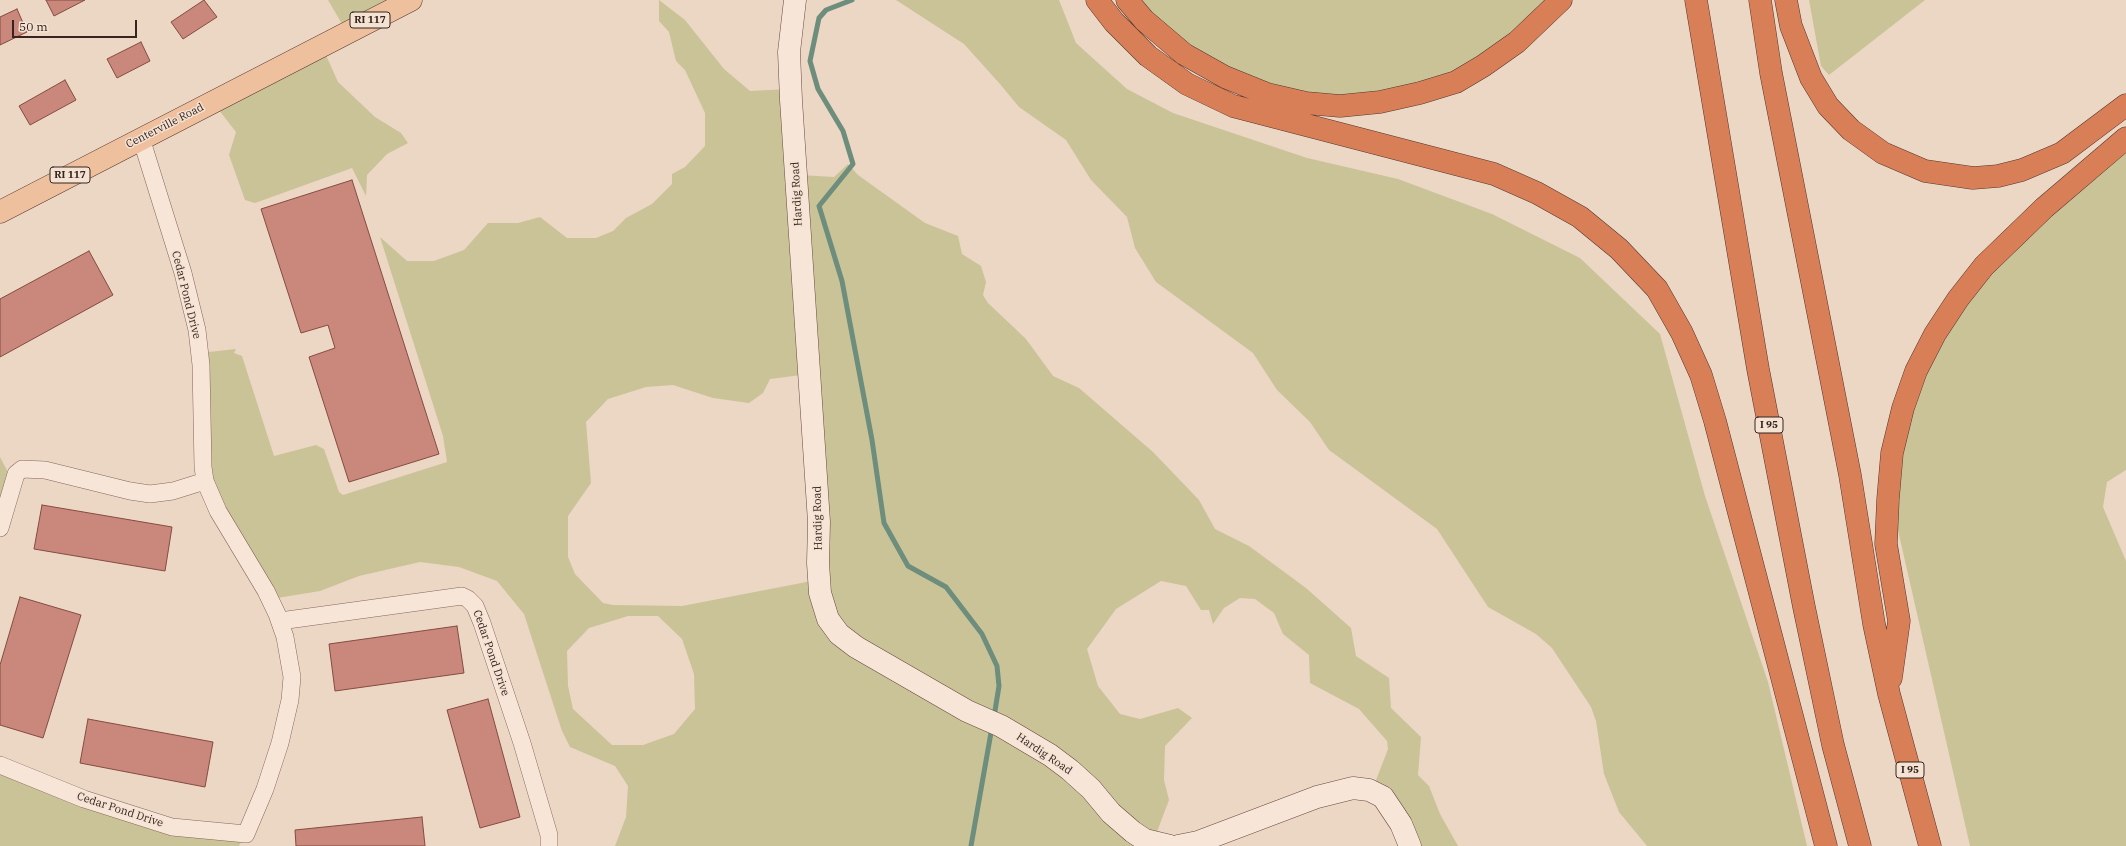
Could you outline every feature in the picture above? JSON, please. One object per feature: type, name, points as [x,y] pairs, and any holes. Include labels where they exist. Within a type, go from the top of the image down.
[{"type":"highway","points":[[1097,0],[1114,22],[1148,56],[1187,84],[1233,106],[1494,174],[1537,193],[1580,217],[1619,249],[1657,289],[1682,333],[1700,375],[1715,421],[1826,846]]},
{"type":"highway","points":[[1127,0],[1144,20],[1184,54],[1225,77],[1267,94],[1306,103],[1340,106],[1380,102],[1420,93],[1456,82],[1483,66],[1517,42],[1561,0]]},
{"type":"highway","name":"I 95","points":[[1696,0],[1758,369],[1801,592],[1834,745],[1860,846]]},
{"type":"highway","name":"I 95","points":[[1760,0],[1771,73],[1850,475],[1874,624],[1889,694],[1930,846]]},
{"type":"highway","points":[[1786,0],[1791,26],[1811,78],[1828,106],[1851,130],[1882,153],[1925,170],[1973,178],[1998,176],[2022,170],[2062,153],[2126,105]]},
{"type":"highway","points":[[1889,694],[1899,621],[1886,544],[1888,499],[1892,453],[1903,408],[1916,370],[1935,334],[1958,299],[1984,266],[2044,208],[2126,138]]},
{"type":"main road","name":"Centerville Road","points":[[330,41],[393,0]]},
{"type":"main road","name":"Centerville Road","points":[[0,212],[411,0]]},
{"type":"street","name":"Hardig Road","points":[[795,0],[789,52],[791,100],[820,522],[818,563],[820,593],[824,611],[833,628],[851,644],[913,681],[977,716],[1001,726],[1036,746],[1070,770],[1111,813],[1133,832],[1145,840],[1170,846]]},
{"type":"street","name":"Cedar Pond Drive","points":[[0,765],[84,799],[172,827],[243,840],[265,789],[280,743],[290,700],[292,677],[285,637],[280,621],[266,591],[218,511],[205,481],[203,467],[201,365],[197,330],[183,273],[141,138]]},
{"type":"street","points":[[0,528],[16,474],[22,469],[45,470],[130,491],[150,494],[173,490],[205,481]]},
{"type":"street","name":"Cedar Pond Drive","points":[[280,621],[462,596],[468,599],[474,606],[482,623],[522,743],[549,835],[549,846]]},
{"type":"street","points":[[1178,846],[1198,842],[1317,797],[1353,788],[1369,790],[1383,797],[1401,824],[1410,846]]},
{"type":"shaded area","points":[[328,0],[408,0],[345,29]]},
{"type":"shaded area","points":[[659,0],[685,20],[724,69],[750,91],[789,89],[800,175],[834,177],[848,164],[858,175],[925,223],[958,236],[962,254],[981,266],[986,282],[983,295],[988,303],[1026,339],[1053,376],[1079,388],[1153,452],[1199,500],[1215,529],[1249,546],[1306,588],[1351,628],[1356,656],[1389,678],[1391,708],[1421,737],[1418,775],[1429,786],[1440,814],[1458,846],[1409,846],[1373,788],[1388,749],[1387,741],[1359,709],[1310,683],[1309,655],[1283,634],[1274,613],[1255,599],[1240,598],[1224,608],[1213,624],[1209,610],[1201,610],[1186,586],[1161,581],[1116,609],[1087,649],[1098,686],[1120,714],[1140,719],[1178,708],[1192,718],[1165,746],[1164,780],[1169,800],[1155,837],[1179,846],[615,846],[626,817],[628,786],[615,766],[570,747],[562,731],[524,614],[497,581],[459,567],[420,562],[359,576],[320,591],[271,599],[205,480],[200,353],[236,349],[234,353],[242,356],[274,456],[316,445],[324,449],[339,492],[343,495],[447,462],[443,436],[380,237],[407,261],[434,261],[464,250],[488,223],[518,223],[540,217],[567,238],[596,238],[613,231],[626,218],[652,204],[672,184],[672,174],[685,167],[705,146],[705,113],[685,70],[676,61],[669,32],[659,21]],"holes":[[[809,374],[817,580],[682,606],[613,605],[603,603],[575,574],[568,557],[568,516],[591,483],[586,422],[608,399],[646,387],[673,385],[713,398],[749,403],[763,393],[770,379]],[[628,616],[658,616],[682,639],[694,674],[695,709],[674,734],[643,745],[612,745],[573,709],[568,686],[567,651],[589,628]]]},
{"type":"shaded area","points":[[896,0],[1059,0],[1076,43],[1127,89],[1173,113],[1307,158],[1398,179],[1492,214],[1580,258],[1660,334],[1705,496],[1768,682],[1807,846],[1647,846],[1619,812],[1604,774],[1596,721],[1591,707],[1552,648],[1536,634],[1488,607],[1437,529],[1329,450],[1310,422],[1277,390],[1253,353],[1156,282],[1135,248],[1127,217],[1091,180],[1066,140],[1019,107],[964,44]]},
{"type":"shaded area","points":[[1129,0],[1563,0],[1477,70],[1363,103],[1221,76]]},
{"type":"shaded area","points":[[1809,0],[1925,0],[1829,75],[1821,66]]},
{"type":"shaded area","points":[[321,44],[338,82],[375,117],[401,133],[408,143],[387,154],[367,175],[366,196],[352,168],[255,203],[245,200],[229,155],[236,132],[212,101]]},
{"type":"shaded area","points":[[2126,136],[2126,470],[2107,482],[2103,507],[2126,561],[2126,846],[1970,846],[1892,504],[1892,450],[1954,302]]},
{"type":"shaded area","points":[[0,457],[12,480],[0,523]]},
{"type":"shaded area","points":[[0,764],[93,801],[243,837],[239,846],[0,846]]},
{"type":"building","points":[[46,0],[85,0],[54,16]]},
{"type":"building","points":[[204,0],[217,17],[183,39],[171,22]]},
{"type":"building","points":[[17,9],[27,32],[0,45],[0,17]]},
{"type":"building","points":[[141,42],[150,61],[117,78],[107,59]]},
{"type":"building","points":[[65,80],[76,100],[30,125],[19,106]]},
{"type":"building","points":[[352,180],[439,454],[349,482],[309,357],[335,348],[328,325],[301,333],[261,209]]},
{"type":"building","points":[[89,251],[113,295],[0,357],[0,299]]},
{"type":"building","points":[[42,505],[172,527],[165,571],[34,549]]},
{"type":"building","points":[[20,597],[81,615],[43,738],[0,725],[0,665]]},
{"type":"building","points":[[457,626],[464,673],[335,691],[329,644]]},
{"type":"building","points":[[488,699],[520,817],[480,828],[447,710]]},
{"type":"building","points":[[88,719],[213,742],[205,787],[80,763]]},
{"type":"building","points":[[422,817],[425,846],[296,846],[295,830]]},
{"type":"waterway","points":[[852,0],[826,10],[819,18],[810,61],[818,89],[843,131],[853,164],[819,206],[842,281],[872,440],[884,523],[908,566],[946,587],[982,634],[997,666],[999,686],[994,717]]},
{"type":"waterway","points":[[971,846],[992,727]]}]
